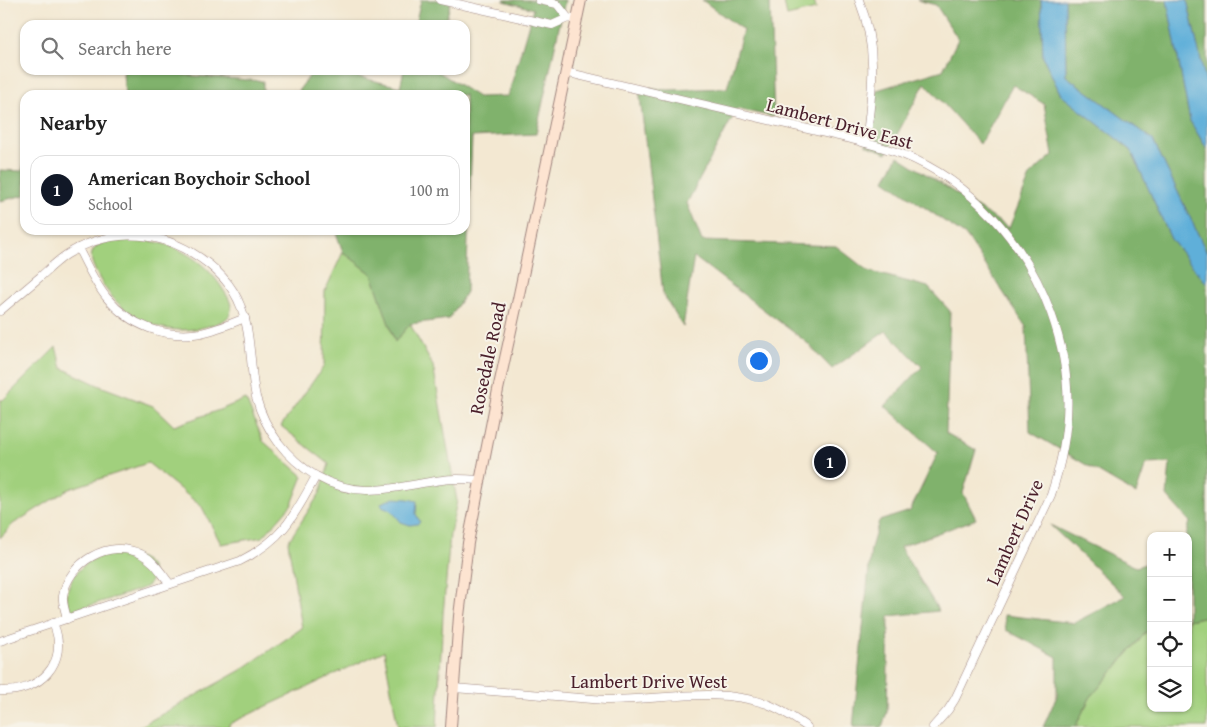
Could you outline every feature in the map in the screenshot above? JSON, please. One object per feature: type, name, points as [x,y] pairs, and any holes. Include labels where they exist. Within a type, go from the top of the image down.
[{"type":"street","points":[[440,0],[552,25],[572,19]]},
{"type":"street","points":[[539,0],[556,4],[572,19]]},
{"type":"street","name":"Rosedale Road","points":[[451,727],[464,570],[479,480],[565,72],[572,19],[581,0]]},
{"type":"street","points":[[859,0],[868,27],[873,67],[873,88],[866,143]]},
{"type":"street","name":"Lambert Drive East","points":[[565,72],[866,143],[901,153],[956,183],[989,212],[1020,252],[1029,267],[1046,301],[1055,325],[1067,386]]},
{"type":"street","points":[[0,311],[56,263],[78,248],[101,239],[139,235],[155,237],[182,246],[213,267],[234,292],[245,318],[256,396],[264,419],[287,454],[300,465],[316,476],[356,489],[387,490],[443,479],[479,480]]},
{"type":"street","points":[[78,248],[99,288],[107,299],[124,314],[143,326],[171,334],[185,334],[219,328],[245,318]]},
{"type":"street","name":"Lambert Drive","points":[[933,727],[955,699],[1050,495],[1059,470],[1064,444],[1067,423],[1067,386]]},
{"type":"street","points":[[0,641],[254,554],[268,545],[291,521],[316,476]]},
{"type":"street","points":[[67,619],[63,596],[70,576],[86,560],[107,550],[130,550],[139,553],[155,564],[170,584]]},
{"type":"street","points":[[0,692],[20,690],[32,686],[49,671],[55,663],[58,654],[57,635],[53,624]]},
{"type":"street","name":"Lambert Drive West","points":[[454,688],[605,700],[700,695],[724,696],[766,704],[780,710],[807,727]]},
{"type":"green space","points":[[421,0],[451,0],[446,20],[416,20]]},
{"type":"green space","points":[[565,0],[536,134],[472,137],[470,189],[470,92],[478,97],[508,96],[533,9],[504,1]]},
{"type":"green space","points":[[702,0],[772,0],[770,1],[774,117],[737,109],[687,203],[702,241],[836,246],[868,271],[928,287],[950,311],[946,433],[976,450],[963,493],[976,519],[900,547],[939,611],[889,616],[887,712],[882,727],[853,727],[871,548],[879,521],[910,511],[938,453],[885,406],[922,367],[886,331],[832,369],[805,341],[694,257],[683,327],[663,294],[639,88],[668,90],[727,88],[743,30]]},
{"type":"green space","points":[[814,0],[816,9],[787,16],[784,2]]},
{"type":"green space","points":[[917,0],[1041,0],[1043,57],[1061,95],[1131,150],[1171,239],[1207,283],[1207,616],[1192,619],[1192,532],[1187,532],[1190,522],[1167,496],[1170,463],[1146,464],[1136,494],[1030,432],[1026,327],[967,237],[885,180],[898,156],[1009,228],[1031,174],[1053,155],[1044,104],[1013,85],[980,144],[925,83],[887,153],[866,145],[877,90],[943,70],[958,39],[936,5]]},
{"type":"green space","points":[[1065,0],[1167,0],[1190,121],[1207,149],[1207,253],[1153,140],[1066,76]]},
{"type":"green space","points":[[1187,0],[1207,0],[1207,87]]},
{"type":"green space","points":[[123,75],[183,75],[263,81],[263,90],[125,90]]},
{"type":"green space","points":[[310,75],[351,75],[400,87],[403,75],[444,75],[467,90],[299,90]]},
{"type":"green space","points":[[0,170],[20,171],[20,196],[0,201]]},
{"type":"green space","points":[[337,235],[468,235],[466,292],[449,319],[410,324],[395,342],[372,274],[343,252]]},
{"type":"green space","points":[[121,239],[152,241],[180,250],[193,258],[205,267],[226,294],[231,306],[229,316],[221,322],[188,330],[155,326],[140,320],[127,311],[104,287],[91,259],[92,253],[98,245]]},
{"type":"green space","points":[[343,252],[372,274],[395,341],[410,324],[433,366],[457,501],[450,534],[443,615],[437,727],[398,727],[384,651],[229,724],[229,727],[139,727],[241,670],[302,628],[288,542],[320,493],[329,464],[281,426],[324,366],[325,291]]},
{"type":"green space","points":[[56,347],[62,368],[100,386],[153,406],[174,426],[246,399],[263,441],[303,476],[292,504],[263,537],[221,544],[202,507],[148,463],[69,489],[13,524],[0,538],[0,400],[3,400]]},
{"type":"green space","points":[[1050,525],[1136,567],[1147,563],[1147,631],[1090,698],[1075,727],[1043,727],[1057,696],[1057,657],[1006,630],[1004,615],[1074,623],[1125,596]]},
{"type":"green space","points":[[113,553],[134,556],[148,563],[152,572],[149,583],[146,587],[71,610],[67,597],[73,578],[82,567],[93,559]]},
{"type":"green space","points":[[1207,616],[1207,727],[1075,727],[1090,698],[1147,631],[1147,712],[1192,712],[1192,619]]},
{"type":"water","points":[[1041,0],[1065,0],[1066,76],[1153,140],[1207,253],[1207,283],[1171,239],[1131,150],[1061,95],[1043,57]]},
{"type":"water","points":[[1167,0],[1187,0],[1207,87],[1207,149],[1190,121]]},
{"type":"water","points":[[394,498],[417,501],[416,514],[420,522],[410,525],[401,522],[391,510],[382,506],[381,503]]},
{"type":"place","name":"American Boychoir School","points":[[830,462]]}]
